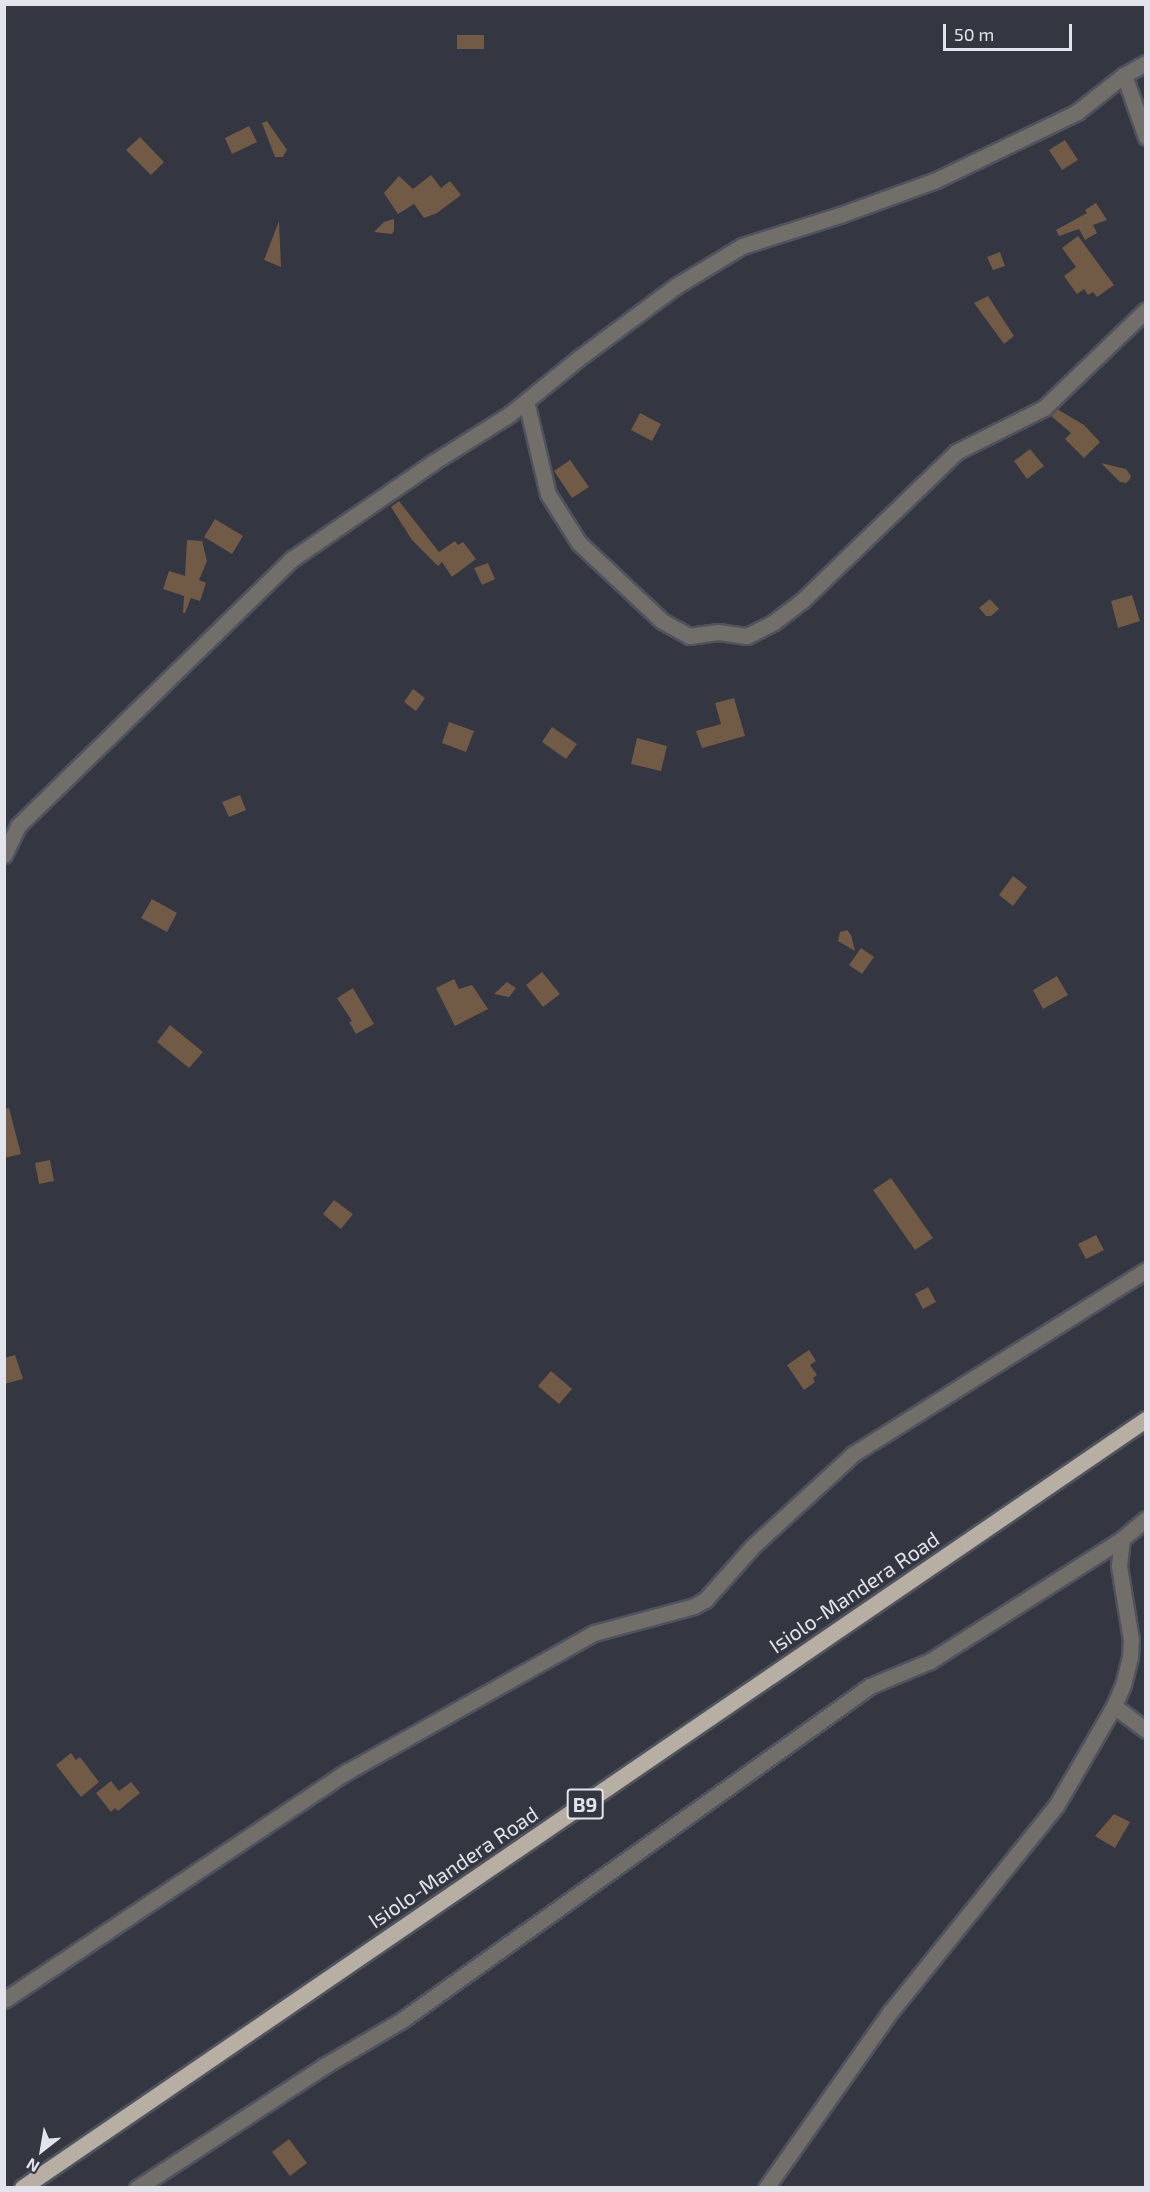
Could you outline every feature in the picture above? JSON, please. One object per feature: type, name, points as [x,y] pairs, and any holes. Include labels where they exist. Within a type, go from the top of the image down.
[{"type":"highway","name":"Isiolo-Mandera Road","points":[[23,2187],[1146,1420]]},
{"type":"street","points":[[4,855],[18,825],[292,559],[526,401],[579,358],[676,286],[742,246],[840,215],[936,180],[1077,112],[1124,75],[1146,63]]},
{"type":"street","points":[[1124,75],[1146,136]]},
{"type":"street","points":[[526,401],[548,494],[579,543],[662,621],[689,636],[718,633],[747,636],[774,622],[803,600],[956,452],[1044,408],[1146,310]]},
{"type":"street","points":[[4,2000],[348,1771],[594,1633],[694,1606],[705,1600],[752,1546],[854,1454],[1146,1270]]},
{"type":"street","points":[[137,2187],[324,2066],[402,2020],[870,1686],[930,1661],[1122,1539],[1146,1518]]},
{"type":"street","points":[[766,2187],[891,2011],[1056,1806],[1114,1706],[1123,1685],[1130,1648],[1119,1566],[1122,1539]]},
{"type":"street","points":[[1114,1706],[1146,1730]]},
{"type":"building","points":[[457,35],[484,35],[484,49],[457,49]]},
{"type":"building","points":[[267,121],[287,150],[283,157],[275,157],[262,123]]},
{"type":"building","points":[[249,126],[257,142],[232,154],[225,138]]},
{"type":"building","points":[[140,137],[164,162],[151,175],[126,150]]},
{"type":"building","points":[[1065,140],[1078,160],[1062,170],[1049,150]]},
{"type":"building","points":[[431,175],[441,188],[450,181],[461,195],[437,213],[424,218],[414,204],[398,214],[384,193],[399,176],[413,189]]},
{"type":"building","points":[[1096,203],[1107,220],[1093,225],[1097,233],[1085,240],[1079,229],[1059,236],[1056,230],[1087,213],[1085,210]]},
{"type":"building","points":[[394,219],[392,234],[374,232],[384,222]]},
{"type":"building","points":[[279,221],[281,267],[264,260]]},
{"type":"building","points":[[1078,236],[1114,285],[1097,297],[1093,292],[1088,295],[1084,289],[1077,294],[1064,276],[1076,267],[1062,248]]},
{"type":"building","points":[[1000,252],[1005,266],[993,270],[987,257]]},
{"type":"building","points":[[988,296],[1014,336],[1004,344],[974,303]]},
{"type":"building","points":[[1057,409],[1084,425],[1100,442],[1084,458],[1065,439],[1071,433],[1050,415]]},
{"type":"building","points":[[640,413],[661,424],[652,441],[631,430]]},
{"type":"building","points":[[1030,449],[1044,466],[1027,479],[1014,461]]},
{"type":"building","points":[[570,460],[589,487],[572,498],[554,471]]},
{"type":"building","points":[[1101,463],[1126,469],[1131,476],[1130,479],[1126,483],[1120,482]]},
{"type":"building","points":[[399,501],[439,552],[455,541],[458,545],[463,542],[476,559],[452,577],[442,562],[438,566],[412,540],[391,507]]},
{"type":"building","points":[[215,519],[243,536],[232,554],[204,537]]},
{"type":"building","points":[[187,540],[202,541],[207,561],[199,580],[206,583],[200,601],[191,598],[183,613],[184,596],[163,589],[169,571],[185,576]]},
{"type":"building","points":[[488,563],[495,579],[482,585],[474,568]]},
{"type":"building","points":[[1132,595],[1140,621],[1118,628],[1111,601]]},
{"type":"building","points":[[990,599],[999,609],[991,616],[986,616],[979,608]]},
{"type":"building","points":[[413,689],[425,698],[416,711],[404,702]]},
{"type":"building","points":[[734,698],[745,736],[702,748],[696,731],[721,724],[715,703]]},
{"type":"building","points":[[449,722],[474,731],[466,752],[442,743]]},
{"type":"building","points":[[552,727],[577,744],[566,759],[542,742]]},
{"type":"building","points":[[637,738],[667,746],[661,771],[631,764]]},
{"type":"building","points":[[240,795],[246,810],[229,817],[222,802]]},
{"type":"building","points":[[1013,876],[1027,887],[1013,906],[999,895]]},
{"type":"building","points":[[152,899],[177,913],[167,932],[141,918]]},
{"type":"building","points":[[847,930],[851,935],[855,951],[838,941],[840,932]]},
{"type":"building","points":[[861,948],[874,957],[862,974],[849,965]]},
{"type":"building","points":[[542,972],[560,994],[543,1007],[526,985]]},
{"type":"building","points":[[1057,976],[1068,995],[1043,1009],[1033,990]]},
{"type":"building","points":[[454,979],[459,989],[472,985],[488,1009],[455,1026],[436,988]]},
{"type":"building","points":[[507,982],[516,988],[509,997],[494,994]]},
{"type":"building","points":[[353,988],[374,1024],[356,1034],[349,1022],[352,1021],[337,998]]},
{"type":"building","points":[[170,1025],[203,1052],[189,1068],[157,1042]]},
{"type":"building","points":[[9,1108],[21,1154],[4,1158],[4,1109]]},
{"type":"building","points":[[50,1160],[54,1181],[39,1184],[35,1163]]},
{"type":"building","points":[[891,1178],[933,1238],[915,1250],[873,1190]]},
{"type":"building","points":[[334,1200],[353,1214],[341,1229],[323,1214]]},
{"type":"building","points":[[1096,1235],[1104,1250],[1086,1259],[1078,1244]]},
{"type":"building","points":[[928,1287],[936,1302],[923,1309],[915,1294]]},
{"type":"building","points":[[809,1350],[816,1361],[810,1365],[817,1375],[813,1378],[815,1382],[804,1390],[787,1365]]},
{"type":"building","points":[[15,1355],[23,1379],[4,1384],[4,1358]]},
{"type":"building","points":[[551,1371],[572,1389],[559,1404],[538,1386]]},
{"type":"building","points":[[71,1753],[76,1760],[80,1757],[99,1782],[81,1797],[56,1765]]},
{"type":"building","points":[[111,1781],[119,1791],[131,1782],[140,1793],[118,1811],[115,1808],[111,1812],[96,1793]]},
{"type":"building","points":[[1114,1814],[1130,1822],[1115,1848],[1095,1836]]},
{"type":"building","points":[[289,2139],[307,2163],[290,2176],[272,2152]]}]
